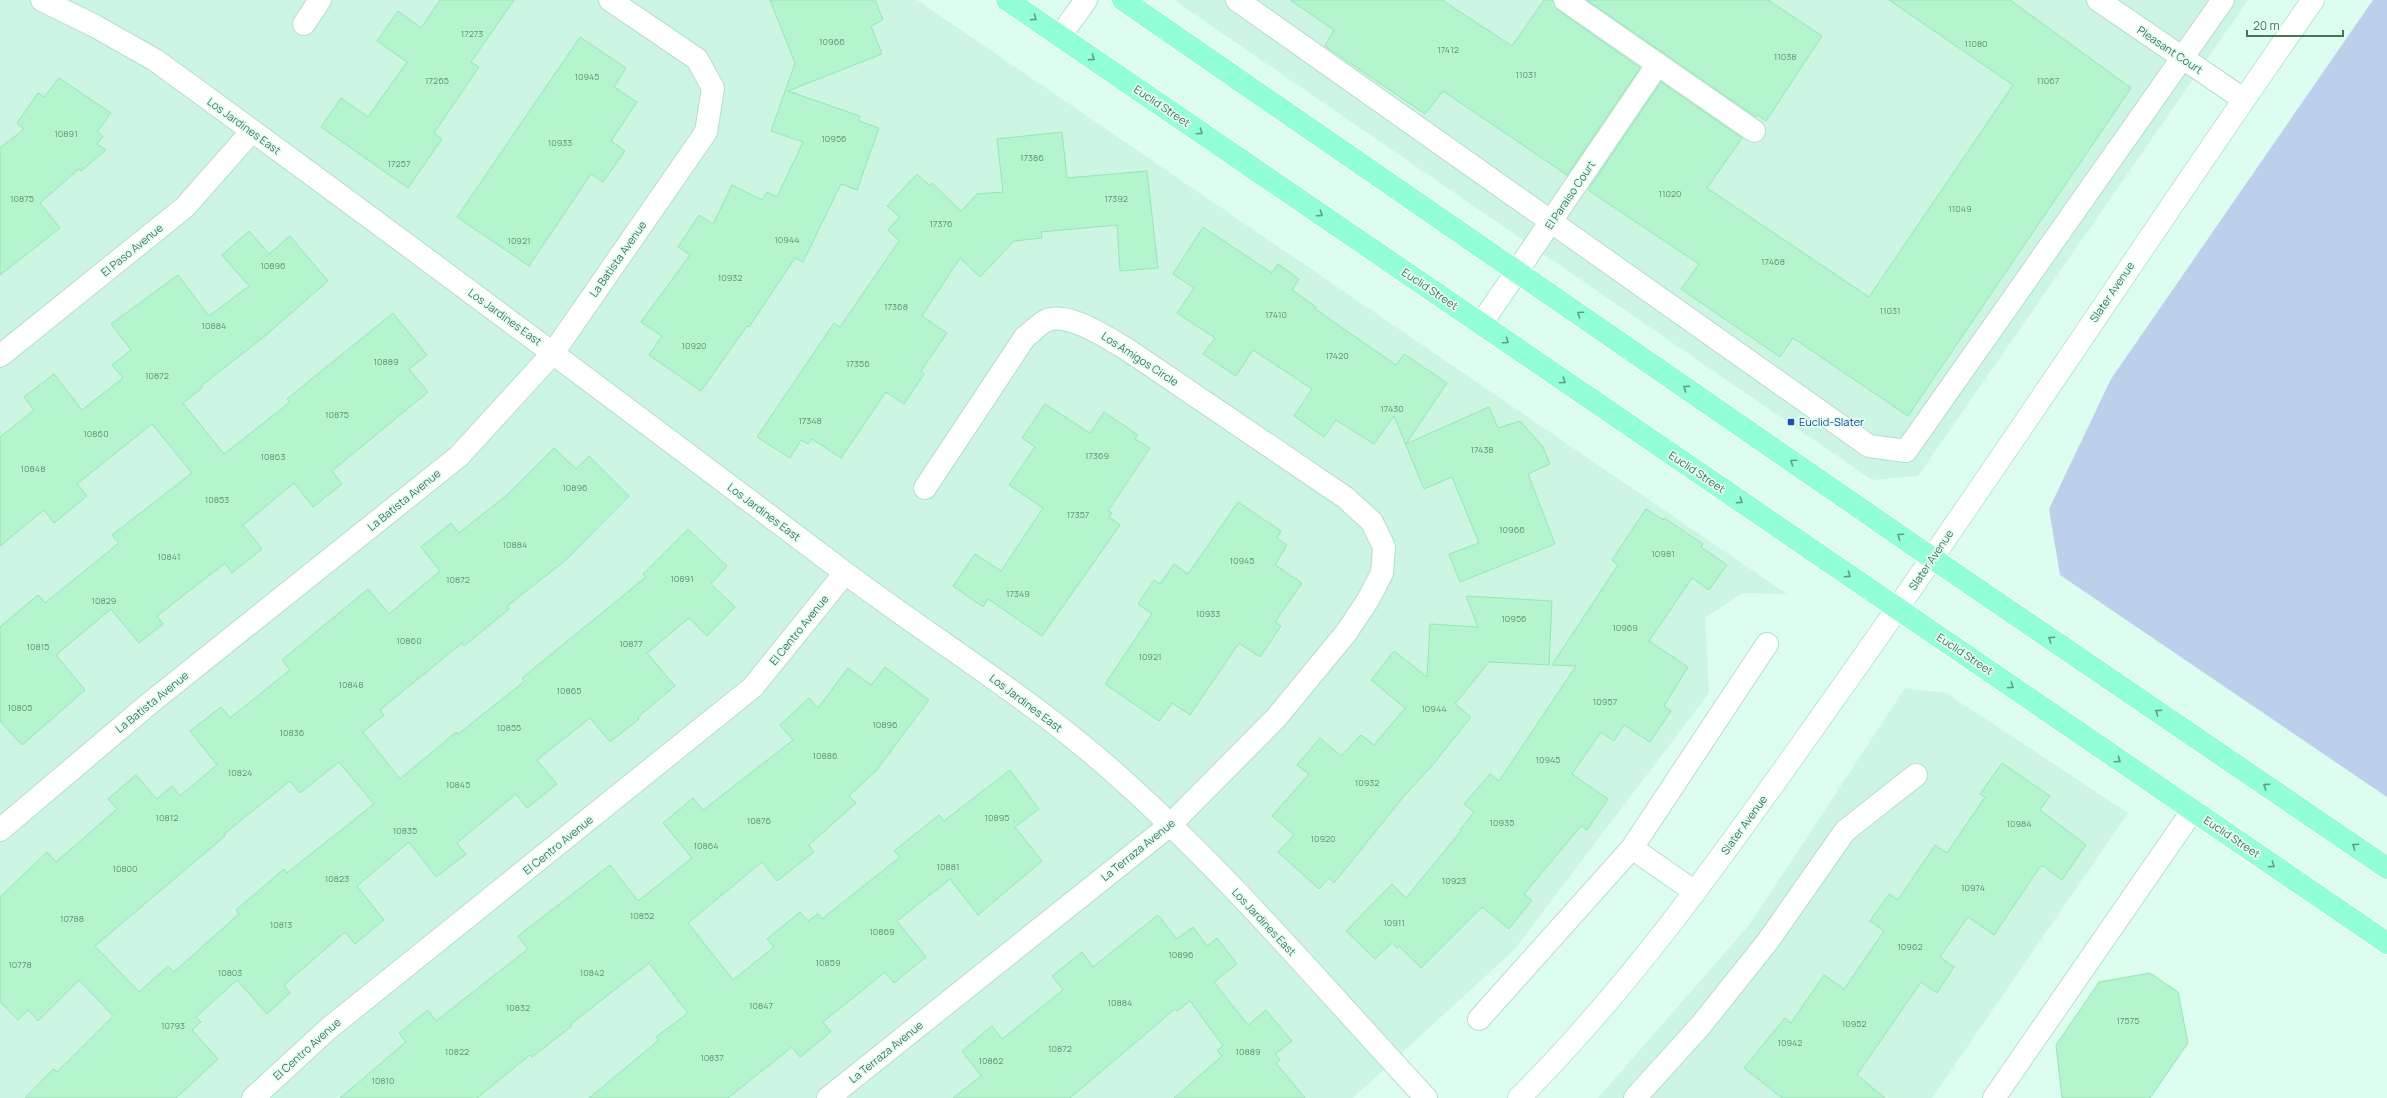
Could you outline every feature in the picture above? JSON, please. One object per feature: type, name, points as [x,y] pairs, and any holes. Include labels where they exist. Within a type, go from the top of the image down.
[{"type":"main road","name":"Euclid Street","points":[[1007,0],[2387,943]]},
{"type":"main road","points":[[1123,0],[1932,558],[2387,868]]},
{"type":"street","name":"Los Jardines East","points":[[42,0],[95,26],[155,60],[553,352],[845,573],[1022,698],[1115,773],[1170,825],[1234,889],[1426,1098]]},
{"type":"street","points":[[304,24],[320,0]]},
{"type":"street","name":"La Batista Avenue","points":[[0,830],[150,703],[459,456],[553,352],[706,132],[713,88],[697,59],[610,0]]},
{"type":"street","points":[[1060,36],[1086,0]]},
{"type":"street","points":[[1237,0],[1869,446],[1906,451],[2223,0]]},
{"type":"street","points":[[1565,0],[1754,131]]},
{"type":"street","name":"Pleasant Court","points":[[2098,0],[2243,100]]},
{"type":"street","name":"Slater Avenue","points":[[1519,1098],[1561,1056],[1626,980],[1695,892],[1898,609],[2243,100],[2313,0]]},
{"type":"street","name":"El Paraiso Court","points":[[1481,324],[1552,223],[1658,64]]},
{"type":"street","name":"El Paso Avenue","points":[[0,356],[185,207],[252,131]]},
{"type":"street","name":"Los Amigos Circle","points":[[926,488],[1025,337],[1047,320],[1065,319],[1092,329],[1128,350],[1346,498],[1372,522],[1384,547]]},
{"type":"street","name":"La Terraza Avenue","points":[[828,1098],[1170,825],[1276,718],[1346,633],[1368,600],[1382,573],[1384,547]]},
{"type":"street","name":"El Centro Avenue","points":[[253,1098],[328,1029],[753,687],[845,573]]},
{"type":"street","points":[[1479,1019],[1632,848],[1767,644]]},
{"type":"street","points":[[1635,1098],[1701,1025],[1768,941],[1845,831],[1916,775]]},
{"type":"street","points":[[1994,1098],[2193,810]]},
{"type":"street","points":[[1632,848],[1695,892]]},
{"type":"shaded area","points":[[0,0],[917,0],[1787,594],[1743,593],[1705,618],[1709,693],[1514,950],[1353,1098],[0,1098]]},
{"type":"shaded area","points":[[1174,0],[2248,0],[1918,476],[1872,480]]},
{"type":"shaded area","points":[[2373,0],[2387,0],[2387,797],[2060,575],[2049,509],[2111,379]]},
{"type":"shaded area","points":[[1905,688],[1946,693],[2128,813],[1932,1098],[1598,1098],[1750,924]]},
{"type":"building","points":[[440,0],[514,0],[471,62],[479,67],[434,133],[442,139],[408,188],[321,127],[341,98],[368,117],[407,62],[377,41],[398,11],[421,28]]},
{"type":"building","points":[[770,0],[875,0],[883,20],[871,26],[882,54],[788,91],[860,116],[859,121],[879,128],[857,190],[841,184],[803,262],[795,258],[749,327],[747,326],[701,391],[649,355],[662,336],[641,322],[690,255],[678,247],[699,215],[713,224],[732,185],[762,200],[767,192],[777,197],[803,142],[771,131],[795,63]]},
{"type":"building","points":[[1290,0],[1442,0],[1512,46],[1544,0],[1553,0],[1558,10],[1640,68],[1567,175],[1443,91],[1425,114],[1325,46],[1334,30]]},
{"type":"building","points":[[1587,0],[1768,0],[1822,36],[1766,121],[1758,115],[1756,117]]},
{"type":"building","points":[[1889,0],[2010,0],[2131,88],[1908,416],[1793,338],[1780,357],[1681,289],[1699,264],[1588,190],[1661,82],[1742,138],[1707,188],[1869,297],[2013,85]]},
{"type":"building","points":[[580,37],[626,68],[614,87],[637,102],[611,141],[625,151],[603,182],[591,174],[529,266],[457,217]]},
{"type":"building","points":[[59,78],[111,113],[97,132],[103,136],[97,144],[106,150],[81,171],[79,169],[40,203],[60,228],[0,275],[0,148],[24,129],[17,123],[38,93],[44,97]]},
{"type":"building","points":[[1062,132],[1067,178],[1147,171],[1158,268],[1120,271],[1117,225],[1041,232],[1042,238],[1014,241],[980,277],[960,258],[922,316],[947,333],[921,371],[924,374],[904,404],[886,392],[841,458],[812,439],[808,444],[801,440],[790,458],[757,437],[834,323],[840,327],[899,241],[888,230],[900,217],[887,206],[917,174],[930,186],[932,183],[961,211],[977,194],[1003,192],[997,139]]},
{"type":"building","points":[[1203,227],[1272,273],[1278,264],[1299,279],[1292,290],[1316,307],[1315,309],[1396,365],[1404,354],[1447,383],[1406,444],[1489,407],[1498,428],[1520,421],[1543,447],[1550,464],[1528,474],[1555,544],[1460,582],[1449,554],[1479,543],[1452,477],[1424,489],[1394,416],[1374,444],[1336,420],[1324,437],[1294,416],[1312,389],[1253,350],[1236,376],[1203,354],[1215,338],[1177,313],[1194,288],[1173,274]]},
{"type":"building","points":[[249,231],[269,254],[290,236],[328,281],[265,336],[201,386],[202,388],[183,403],[224,454],[290,402],[287,399],[393,313],[427,355],[409,369],[428,392],[332,471],[342,484],[313,507],[294,483],[243,525],[262,549],[232,573],[225,563],[157,616],[163,624],[139,643],[111,609],[56,655],[85,690],[22,745],[0,721],[0,627],[38,595],[45,603],[119,543],[112,535],[192,473],[152,424],[77,484],[87,496],[54,523],[44,510],[0,546],[0,437],[34,410],[24,397],[54,374],[82,410],[123,378],[112,365],[131,350],[111,324],[178,275],[209,316],[249,286],[222,255]]},
{"type":"building","points":[[1045,404],[1090,433],[1104,412],[1138,435],[1135,439],[1150,448],[1108,511],[1112,513],[1109,517],[1120,525],[1042,636],[988,599],[983,607],[953,586],[975,554],[1001,571],[1043,508],[1009,485],[1035,447],[1022,438]]},
{"type":"building","points":[[554,448],[576,469],[589,456],[629,496],[566,560],[507,606],[509,609],[464,646],[462,643],[380,710],[384,715],[363,732],[400,779],[456,732],[458,734],[525,681],[522,678],[646,577],[643,574],[688,529],[727,566],[711,584],[735,607],[707,636],[689,618],[647,653],[675,686],[638,717],[639,719],[610,742],[590,718],[537,760],[557,784],[527,808],[516,794],[457,843],[466,854],[436,877],[409,842],[357,886],[384,920],[355,944],[345,932],[284,985],[290,993],[267,1014],[237,980],[196,1017],[201,1022],[192,1030],[218,1059],[176,1098],[25,1098],[53,1069],[57,1072],[113,1016],[79,980],[38,1021],[28,1010],[18,1020],[0,1002],[0,897],[47,852],[56,862],[117,809],[108,799],[136,775],[157,799],[172,786],[180,796],[217,765],[190,731],[221,707],[230,718],[290,670],[282,660],[368,589],[389,614],[440,571],[421,547],[451,523],[459,533],[507,495]],"holes":[[[339,762],[374,804],[287,873],[284,869],[236,910],[239,914],[174,972],[168,966],[139,992],[95,946],[225,836],[224,834],[290,781],[300,793]]]},
{"type":"building","points":[[1238,502],[1281,531],[1277,538],[1287,545],[1275,565],[1302,583],[1275,622],[1281,626],[1260,657],[1239,643],[1190,715],[1172,703],[1159,721],[1105,684],[1152,614],[1138,604],[1154,580],[1160,584],[1174,564],[1188,574]]},
{"type":"building","points":[[1646,509],[1663,520],[1664,518],[1703,544],[1701,547],[1727,565],[1709,590],[1692,578],[1649,641],[1688,667],[1664,706],[1671,711],[1650,742],[1624,725],[1614,741],[1601,732],[1572,774],[1608,799],[1587,830],[1581,826],[1524,894],[1532,900],[1509,929],[1482,907],[1421,968],[1399,946],[1397,948],[1392,943],[1375,959],[1346,931],[1392,884],[1406,898],[1461,831],[1460,830],[1474,812],[1464,804],[1490,774],[1499,781],[1576,666],[1552,665],[1618,565],[1612,560]]},
{"type":"building","points":[[1466,596],[1552,601],[1549,665],[1489,662],[1455,704],[1471,717],[1431,767],[1404,796],[1334,883],[1329,878],[1319,889],[1278,852],[1294,835],[1272,816],[1309,774],[1297,765],[1320,738],[1341,756],[1361,735],[1374,745],[1405,708],[1371,680],[1394,651],[1427,677],[1430,624],[1478,627]]},
{"type":"building","points":[[885,667],[929,700],[876,771],[849,796],[856,803],[809,845],[814,852],[777,881],[762,862],[688,923],[733,980],[774,947],[767,939],[800,912],[808,921],[818,914],[822,919],[900,857],[894,851],[939,815],[944,821],[1010,770],[1039,809],[1015,827],[1042,861],[978,915],[950,879],[897,921],[926,957],[894,983],[885,972],[823,1022],[831,1032],[800,1057],[792,1047],[728,1098],[589,1098],[659,1040],[656,1037],[688,1013],[649,963],[571,1024],[572,1026],[532,1057],[530,1055],[477,1098],[340,1098],[406,1042],[399,1033],[428,1010],[436,1021],[528,949],[518,936],[610,865],[638,901],[692,858],[663,823],[693,798],[703,810],[793,740],[780,725],[809,698],[818,708],[848,668],[871,685]]},
{"type":"building","points":[[2002,763],[2050,796],[2040,810],[2086,845],[2062,880],[2043,866],[2040,867],[1994,935],[1968,917],[1940,957],[1954,967],[1937,993],[1921,982],[1857,1075],[1885,1098],[1782,1098],[1744,1068],[1785,1018],[1791,1023],[1824,975],[1844,989],[1884,931],[1870,921],[1889,894],[1898,900],[1935,845],[1947,853],[1985,797],[1980,794]]},
{"type":"building","points":[[1158,915],[1177,939],[1193,927],[1207,946],[1217,938],[1237,964],[1214,982],[1248,1025],[1266,1010],[1292,1041],[1275,1054],[1280,1060],[1276,1063],[1305,1098],[1174,1098],[1222,1056],[1217,1050],[1223,1046],[1190,1001],[1177,1011],[1175,1009],[1070,1098],[953,1098],[981,1076],[962,1051],[992,1026],[1002,1039],[1063,990],[1052,976],[1082,952],[1093,967]]},
{"type":"building","points":[[2150,973],[2178,992],[2188,1043],[2150,1098],[2062,1098],[2056,1045],[2099,982]]},
{"type":"place","name":"Euclid-Slater","points":[[1791,422]]}]
